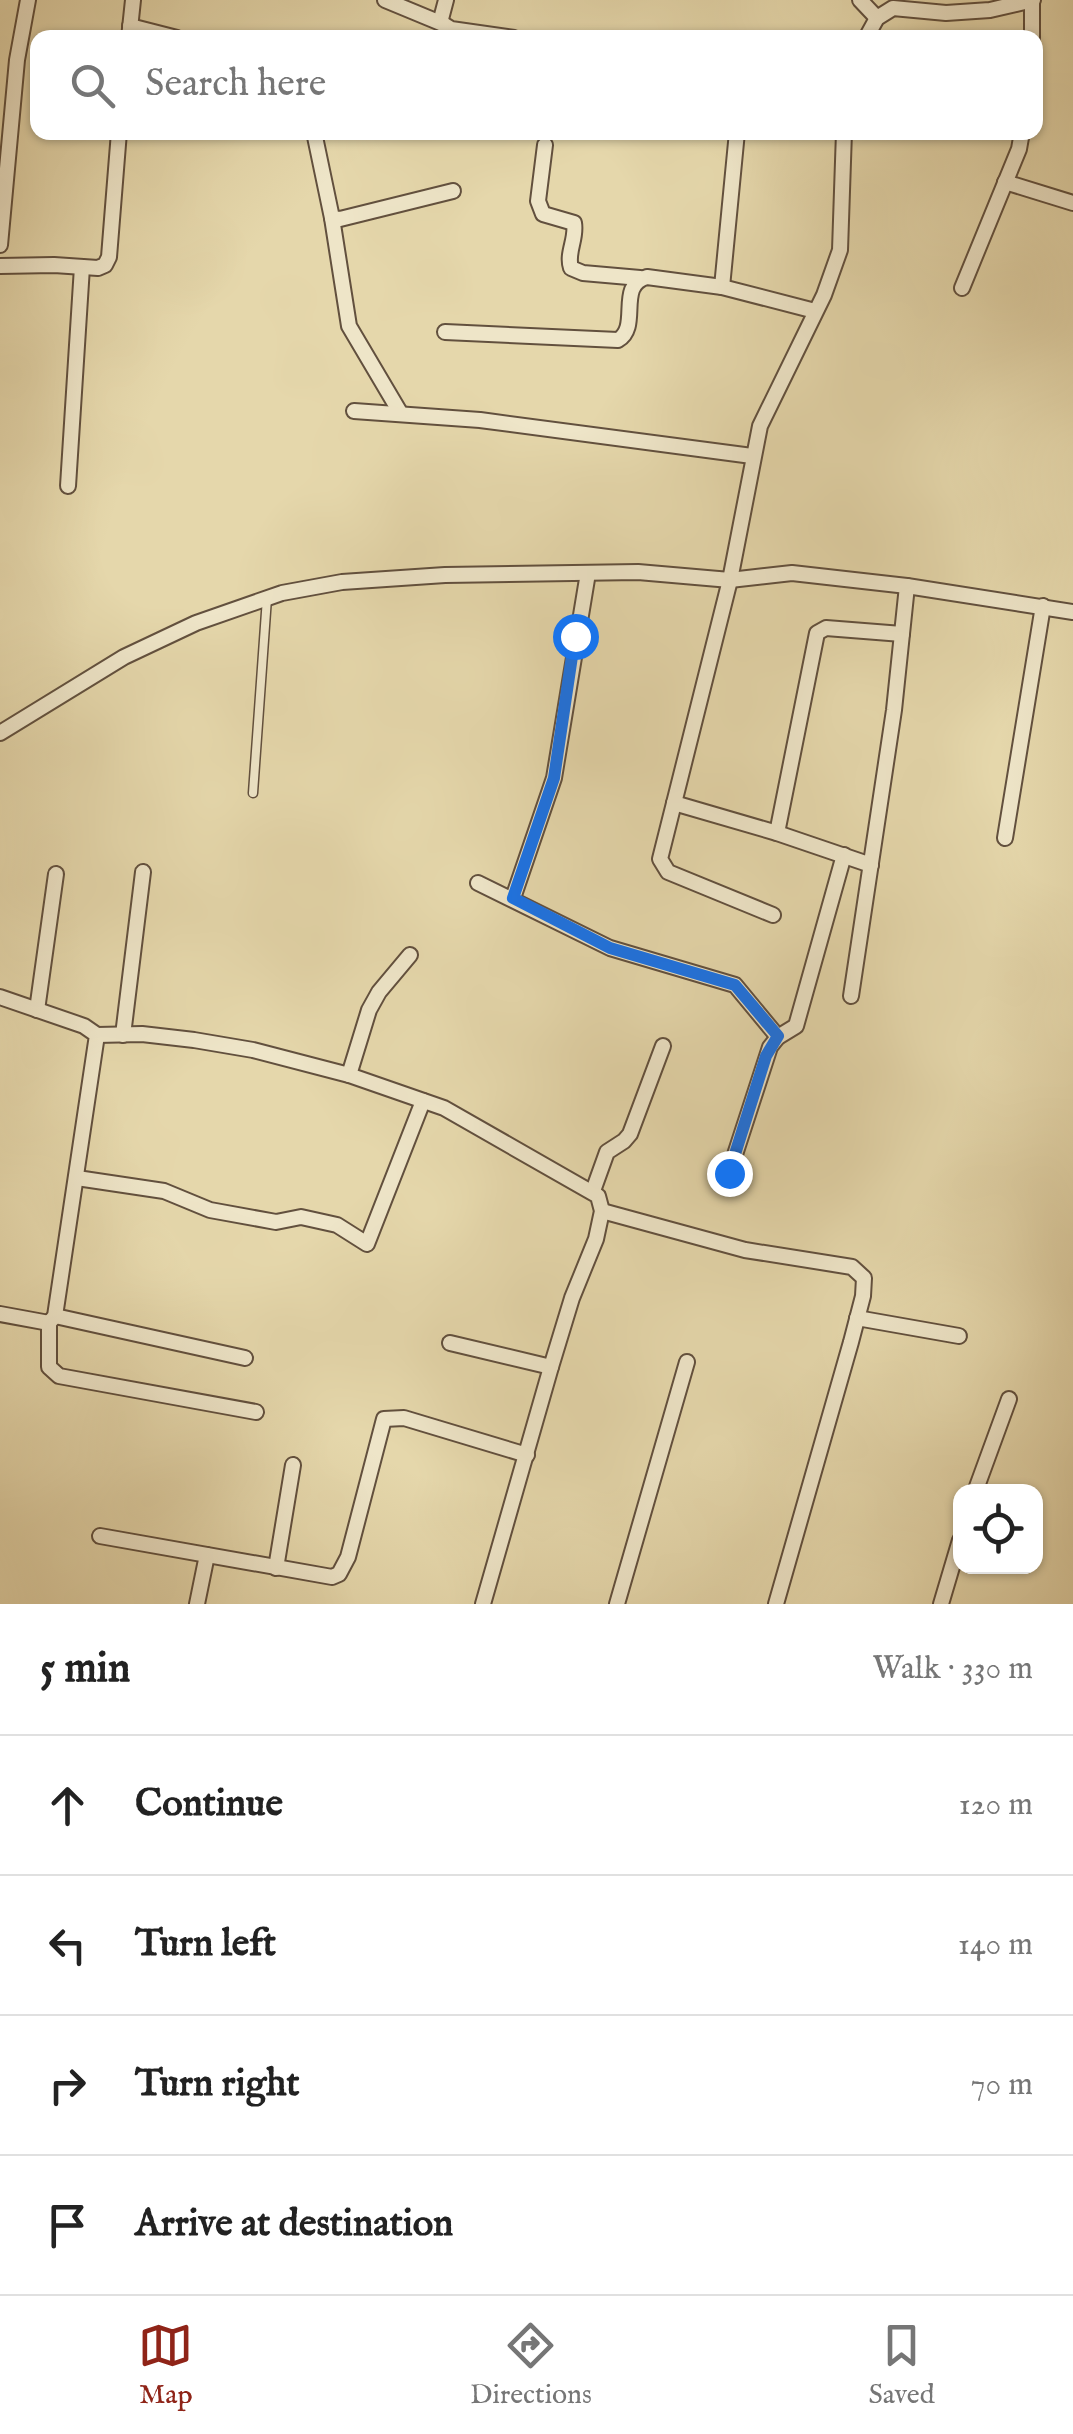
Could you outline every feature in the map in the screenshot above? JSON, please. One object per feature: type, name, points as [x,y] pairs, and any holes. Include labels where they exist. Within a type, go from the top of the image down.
[{"type":"street","points":[[0,245],[17,60],[28,0]]},
{"type":"street","points":[[129,30],[132,0]]},
{"type":"street","points":[[385,0],[439,28],[446,0]]},
{"type":"street","points":[[860,0],[876,18]]},
{"type":"street","points":[[870,30],[876,18],[893,8],[946,13],[1032,0],[1032,30]]},
{"type":"street","points":[[0,266],[102,267],[109,257],[118,140]]},
{"type":"street","points":[[316,140],[350,326],[401,414]]},
{"type":"street","points":[[722,287],[735,140]]},
{"type":"street","points":[[773,914],[663,868],[662,850],[730,580],[760,426],[816,312],[840,250],[844,140]]},
{"type":"street","points":[[962,288],[1021,140]]},
{"type":"street","points":[[544,146],[538,201],[548,217],[574,223],[571,268],[583,273],[722,287],[816,312]]},
{"type":"street","points":[[1005,182],[1073,203]]},
{"type":"street","points":[[332,218],[453,191]]},
{"type":"street","points":[[68,486],[82,267]]},
{"type":"street","points":[[446,332],[618,340],[628,330],[632,287],[640,278]]},
{"type":"street","points":[[354,410],[480,420],[561,434],[752,456]]},
{"type":"street","points":[[513,898],[554,778],[588,572]]},
{"type":"street","points":[[0,733],[124,657],[196,623],[267,598],[342,582],[588,572],[730,580],[792,573],[1073,612]]},
{"type":"street","points":[[852,996],[907,586]]},
{"type":"street","points":[[1005,838],[1043,606]]},
{"type":"street","points":[[778,833],[817,633],[826,628],[902,634]]},
{"type":"street","points":[[674,803],[871,864]]},
{"type":"street","points":[[729,1173],[766,1056],[778,1036],[796,1026],[844,855]]},
{"type":"street","points":[[122,1034],[143,872]]},
{"type":"street","points":[[37,1010],[56,874]]},
{"type":"street","points":[[478,883],[610,948],[735,985],[778,1036]]},
{"type":"street","points":[[349,1075],[379,992],[410,955]]},
{"type":"street","points":[[0,997],[84,1026],[97,1035],[194,1040],[253,1050],[349,1075],[460,1116],[593,1191],[602,1211],[596,1239],[572,1298],[482,1604]]},
{"type":"street","points":[[97,1035],[52,1319],[49,1367],[59,1376],[256,1412]]},
{"type":"street","points":[[593,1191],[607,1152],[630,1134],[663,1046]]},
{"type":"street","points":[[77,1178],[164,1191],[226,1213],[282,1222],[296,1216],[337,1225],[367,1244],[423,1101]]},
{"type":"street","points":[[602,1211],[745,1250],[852,1267],[864,1278],[857,1318],[776,1604]]},
{"type":"street","points":[[0,1314],[52,1319],[245,1358]]},
{"type":"street","points":[[857,1318],[958,1336]]},
{"type":"street","points":[[450,1343],[551,1367]]},
{"type":"street","points":[[618,1604],[687,1362]]},
{"type":"street","points":[[979,1484],[1008,1398]]},
{"type":"street","points":[[100,1536],[332,1577],[344,1568],[384,1419],[404,1418],[527,1455]]},
{"type":"street","points":[[276,1568],[292,1465]]},
{"type":"street","points":[[197,1604],[208,1554]]},
{"type":"street","points":[[941,1604],[953,1564]]},
{"type":"lane","points":[[252,792],[267,598]]},
{"type":"route","points":[[575,636],[554,778],[513,898],[610,948],[735,985],[778,1036],[766,1056],[729,1173]]}]
